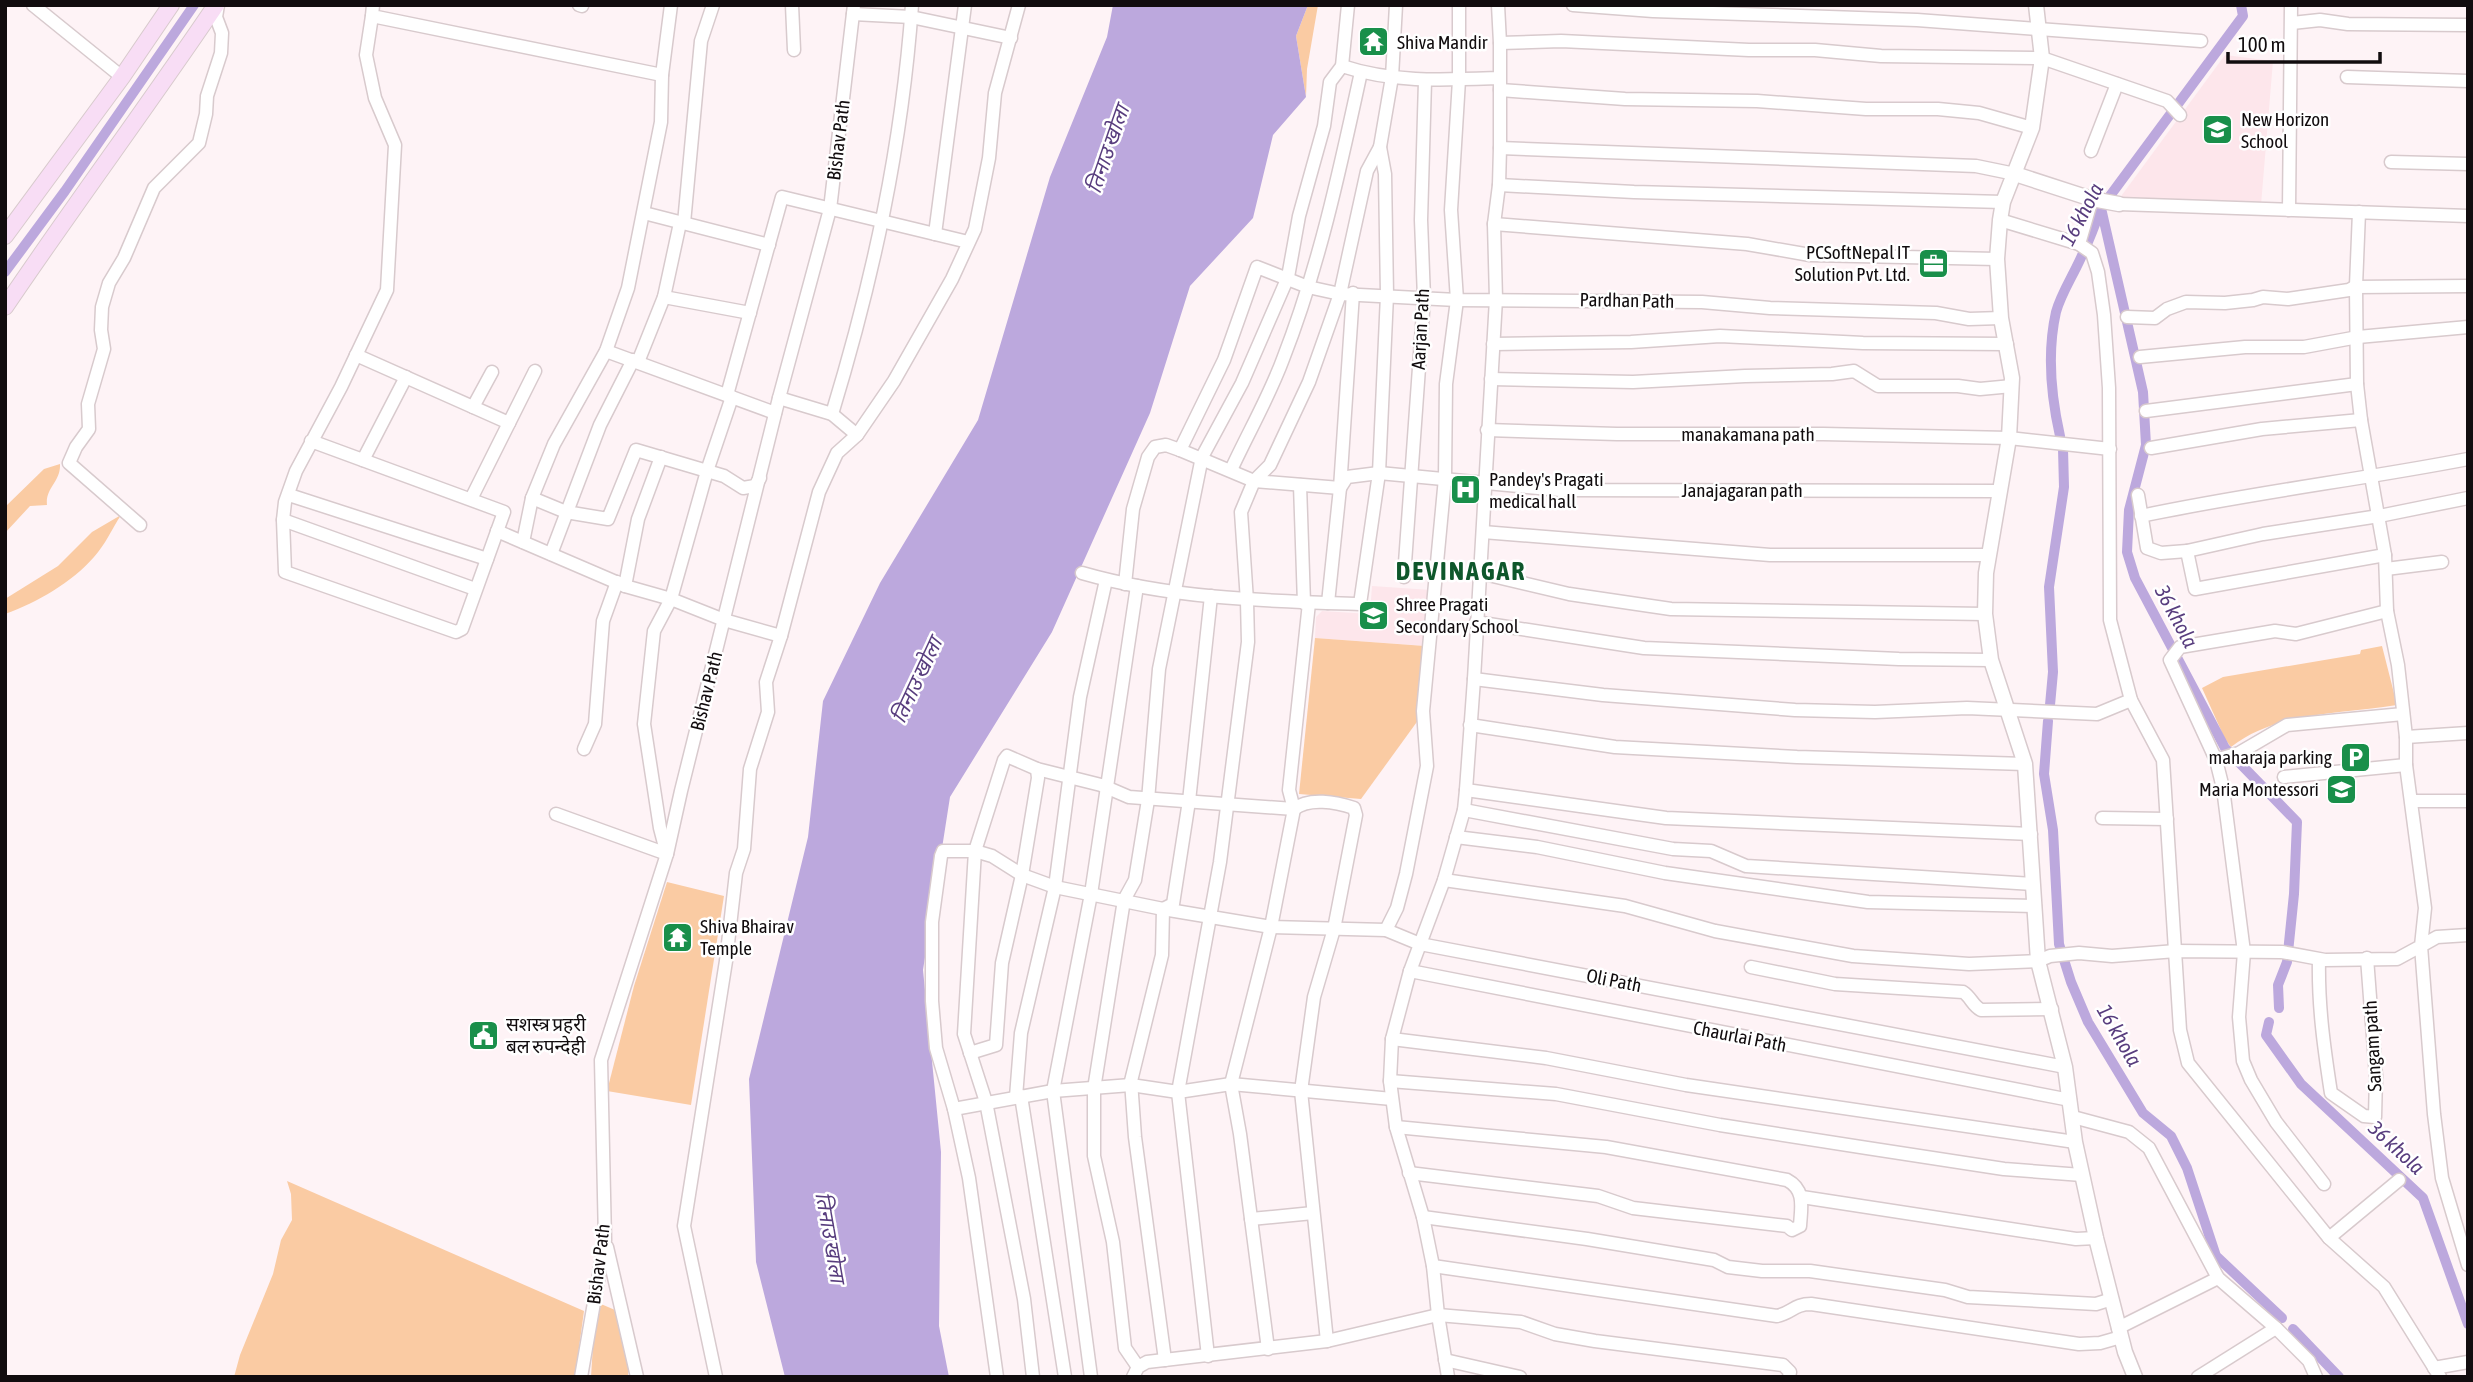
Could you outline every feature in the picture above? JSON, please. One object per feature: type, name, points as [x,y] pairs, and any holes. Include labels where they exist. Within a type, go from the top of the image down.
[{"type":"main road","points":[[5,236],[122,77],[170,5]]},
{"type":"main road","points":[[8,298],[133,127],[217,5]]},
{"type":"street","points":[[33,5],[122,77]]},
{"type":"street","points":[[140,525],[69,463],[89,429],[88,404],[104,349],[102,307],[109,283],[124,258],[154,188],[199,143],[207,96],[221,53],[222,33],[216,17],[217,5]]},
{"type":"street","points":[[523,542],[532,498],[555,444],[606,351],[628,288],[661,122],[662,75],[671,5]]},
{"type":"street","points":[[551,554],[600,425],[636,361],[664,297],[682,223],[701,41],[713,5]]},
{"type":"street","points":[[792,5],[794,50]]},
{"type":"street","points":[[935,234],[965,5]]},
{"type":"street","points":[[716,1377],[684,1226],[726,961],[736,873],[744,849],[750,769],[768,712],[766,682],[819,492],[837,453],[857,435],[894,381],[952,279],[980,210],[996,93],[1018,5]]},
{"type":"street","points":[[1348,5],[1342,66],[1330,82],[1324,125],[1299,216],[1287,277],[1242,383],[1202,457],[1159,669],[1148,800],[1135,880],[1124,900],[1094,1089],[1094,1156],[1113,1242],[1125,1348],[1135,1372],[1147,1362],[1327,1341],[1438,1315],[1521,1322],[1555,1334],[1595,1341],[1783,1365],[1790,1372],[1789,1377]]},
{"type":"street","points":[[1328,603],[1340,488],[1346,293],[1367,171],[1380,147],[1392,77],[1396,5]]},
{"type":"street","points":[[1386,930],[1397,908],[1406,874],[1427,766],[1423,711],[1445,478],[1446,384],[1457,300],[1451,209],[1459,80],[1459,5]]},
{"type":"street","points":[[1448,1377],[1433,1266],[1423,1217],[1396,1127],[1390,1081],[1392,1039],[1410,971],[1444,880],[1464,810],[1466,790],[1496,299],[1494,224],[1500,148],[1500,43],[1497,5]]},
{"type":"street","points":[[1573,5],[1653,11],[1917,20],[2201,41]]},
{"type":"street","points":[[2036,5],[2042,58],[2032,128],[2003,202],[2000,220],[1997,259],[2001,318],[2012,386],[2009,438],[1986,573],[1984,614],[1991,660],[2025,764],[2035,906],[2052,1009],[2065,1067],[2075,1142],[2119,1333],[2136,1377]]},
{"type":"street","points":[[2289,209],[2291,5]]},
{"type":"street","points":[[853,10],[912,11],[962,28],[1011,38]]},
{"type":"street","name":"Bishav Path","points":[[581,1377],[605,1240],[601,1060],[667,854],[775,413],[830,209],[853,10]]},
{"type":"street","points":[[311,441],[504,512],[462,629],[456,632],[285,572],[283,520],[285,502],[296,471],[311,441],[341,387],[387,290],[395,145],[375,97],[366,55],[373,11],[662,75]]},
{"type":"street","points":[[832,414],[857,334],[884,222],[912,11]]},
{"type":"street","points":[[2292,23],[2320,20],[2348,24],[2468,25]]},
{"type":"street","points":[[1500,43],[1561,41],[1749,50],[1815,50],[1881,56],[2042,58],[2167,101],[2180,115]]},
{"type":"street","points":[[1342,66],[1361,72],[1425,81],[1459,80],[1625,99],[1757,101],[1866,109],[1938,109],[1979,113],[2032,128]]},
{"type":"street","points":[[1231,470],[1282,361],[1308,287],[1361,72]]},
{"type":"street","points":[[2347,77],[2468,81]]},
{"type":"street","name":"Aarjan Path","points":[[1404,577],[1424,298],[1421,220],[1425,81]]},
{"type":"street","points":[[2091,151],[2117,84]]},
{"type":"street","points":[[1082,573],[1131,585],[1247,601],[1360,604],[1379,473],[1387,295],[1385,174],[1380,147]]},
{"type":"street","points":[[1500,148],[1976,166],[2015,174],[2095,200],[2119,204],[2468,216]]},
{"type":"street","points":[[2392,162],[2468,164]]},
{"type":"street","points":[[1499,185],[1634,192],[2003,202]]},
{"type":"street","points":[[667,854],[660,828],[644,724],[654,631],[671,599],[730,396],[782,197],[968,242]]},
{"type":"street","points":[[2079,244],[2095,200]]},
{"type":"street","points":[[2359,212],[2356,287],[2357,384],[2385,555],[2387,611],[2398,665],[2406,737],[2406,765],[2425,908],[2421,946],[2438,1151],[2442,1178],[2465,1246],[2468,1265]]},
{"type":"street","points":[[644,213],[769,245]]},
{"type":"street","points":[[2000,220],[2079,244],[2092,253],[2098,272],[2109,388],[2110,620],[2130,700],[2163,760],[2180,1030],[2188,1063],[2329,1238],[2384,1287],[2437,1372],[2463,1363]]},
{"type":"street","points":[[1494,224],[1747,244],[1810,255],[1997,259]]},
{"type":"street","name":"Pardhan Path","points":[[1181,450],[1224,360],[1257,267],[1308,287],[1346,293],[1457,300],[1702,302],[1770,308],[1936,313],[1969,320],[2001,318]]},
{"type":"street","points":[[2127,317],[2155,318],[2167,309],[2186,302],[2225,303],[2263,297],[2288,299],[2356,287],[2468,286]]},
{"type":"street","points":[[1208,1356],[1178,1092],[1220,862],[1248,642],[1241,512],[1254,481],[1270,465],[1309,382],[1346,293]]},
{"type":"street","points":[[664,297],[750,313]]},
{"type":"street","points":[[2140,357],[2245,348],[2304,348],[2358,337],[2468,327]]},
{"type":"street","points":[[1493,344],[1631,342],[1720,336],[1863,343],[2007,344]]},
{"type":"street","points":[[606,351],[775,413]]},
{"type":"street","points":[[356,355],[509,423]]},
{"type":"street","points":[[471,499],[535,371]]},
{"type":"street","points":[[1490,379],[1633,382],[1854,371],[1878,386],[1958,386],[1980,389],[2012,386]]},
{"type":"street","points":[[473,407],[492,372]]},
{"type":"street","points":[[363,460],[406,377]]},
{"type":"street","points":[[2146,411],[2357,384]]},
{"type":"street","points":[[779,398],[832,414],[857,435]]},
{"type":"street","points":[[2151,448],[2262,429],[2361,419]]},
{"type":"street","name":"manakamana path","points":[[1487,430],[2009,438],[2110,449]]},
{"type":"street","points":[[1091,1377],[1054,1091],[1091,894],[1107,788],[1131,585],[1133,509],[1148,457],[1155,447],[1166,445],[1202,457],[1254,481],[1340,488]]},
{"type":"street","points":[[532,498],[566,512],[607,519],[636,450],[724,476],[743,488],[754,486],[760,477]]},
{"type":"street","points":[[584,749],[595,724],[603,621],[621,584],[638,519],[660,457]]},
{"type":"street","points":[[2141,516],[2468,459]]},
{"type":"street","name":"Janajagaran path","points":[[1340,488],[1347,477],[1379,473],[1560,490],[1999,491]]},
{"type":"street","points":[[1268,1349],[1231,1084],[1271,927],[1294,809],[1289,790],[1307,603],[1300,485]]},
{"type":"street","points":[[289,495],[487,559]]},
{"type":"street","points":[[2138,495],[2147,548],[2161,553],[2188,551],[2263,534],[2379,516],[2468,498]]},
{"type":"street","points":[[283,520],[475,589]]},
{"type":"street","points":[[497,531],[621,584],[671,599],[724,620],[781,636]]},
{"type":"street","points":[[1483,532],[1770,555],[1989,555]]},
{"type":"street","points":[[2188,551],[2195,589],[2385,555]]},
{"type":"street","points":[[2386,569],[2442,562]]},
{"type":"street","points":[[1480,573],[1569,594],[1671,609],[1984,614]]},
{"type":"street","points":[[1065,1377],[1018,1097],[1021,1033],[1055,887],[1080,697],[1106,580]]},
{"type":"street","points":[[1166,1360],[1135,1137],[1131,1085],[1162,955],[1163,909],[1173,904],[1189,801],[1211,596]]},
{"type":"street","points":[[2324,1184],[2276,1122],[2251,1080],[2244,1061],[2239,1017],[2244,952],[2222,788],[2216,760],[2170,660],[2180,647],[2274,631],[2296,634],[2387,611]]},
{"type":"street","points":[[1476,622],[1644,648],[1899,659],[1991,660]]},
{"type":"street","points":[[1474,679],[1603,695],[1795,710],[1875,712],[1967,708],[2097,715],[2130,700]]},
{"type":"street","points":[[2216,760],[2239,753],[2287,725],[2403,714]]},
{"type":"street","points":[[1470,725],[1615,747],[1797,757],[2025,764]]},
{"type":"street","points":[[2406,737],[2468,733]]},
{"type":"street","points":[[1033,1377],[1024,1299],[986,1102],[964,1034],[975,851],[1007,756],[1037,769],[1101,785],[1129,797],[1148,800],[1294,809],[1300,804],[1320,803],[1342,804],[1354,808],[1356,815],[1334,929],[1314,997],[1301,1091],[1327,1341]]},
{"type":"street","points":[[2284,777],[2406,765]]},
{"type":"street","points":[[970,1053],[996,1045],[1002,963],[1022,875],[1038,778],[1037,769]]},
{"type":"street","points":[[1466,790],[1666,818],[2031,834]]},
{"type":"street","points":[[2412,801],[2468,802]]},
{"type":"street","points":[[1464,810],[1673,849],[1711,851],[1746,866],[2033,884]]},
{"type":"street","points":[[556,814],[667,854]]},
{"type":"street","points":[[2102,818],[2167,819]]},
{"type":"street","points":[[1456,837],[1536,847],[1665,873],[1868,902],[2035,906]]},
{"type":"street","points":[[975,851],[943,851],[932,922],[932,1001],[936,1048],[954,1109],[969,1178],[997,1377]]},
{"type":"street","name":"Oli Path","points":[[975,851],[992,856],[1022,875],[1055,887],[1163,909],[1271,927],[1386,930],[1420,944],[2065,1067]]},
{"type":"street","points":[[1444,880],[1625,906],[1715,931],[1853,956],[1969,964],[2079,954],[2112,956],[2176,951],[2287,953],[2319,960],[2397,959],[2437,937],[2468,935]]},
{"type":"street","name":"Sangam path","points":[[2319,960],[2318,988],[2331,1093],[2364,1116],[2375,1116],[2376,1076],[2367,958]]},
{"type":"street","points":[[1751,967],[1835,984],[1963,992],[1969,996],[1974,1007],[1981,1010],[2052,1009]]},
{"type":"street","name":"Chaurlai Path","points":[[1410,971],[2070,1100]]},
{"type":"street","points":[[1392,1039],[1546,1058],[1686,1085],[2075,1142]]},
{"type":"street","points":[[1390,1081],[1556,1094],[1720,1125],[1867,1148],[2004,1169],[2082,1175]]},
{"type":"street","points":[[954,1109],[1054,1091],[1131,1085],[1178,1092],[1231,1084],[1392,1099]]},
{"type":"street","points":[[2073,1117],[2129,1132],[2149,1148],[2218,1278],[2276,1328],[2309,1361],[2316,1377]]},
{"type":"street","points":[[1396,1127],[1606,1147],[1787,1180],[1802,1196],[1800,1226],[1792,1230],[1787,1226],[1633,1208],[1598,1196],[1409,1173]]},
{"type":"street","points":[[2329,1238],[2399,1180]]},
{"type":"street","points":[[1802,1196],[2076,1238],[2096,1238]]},
{"type":"street","points":[[1251,1219],[1313,1213]]},
{"type":"street","points":[[1423,1217],[1587,1239],[1714,1261],[1728,1267],[1762,1271],[1810,1271],[1945,1290],[1968,1297],[2096,1304],[2112,1299]]},
{"type":"street","points":[[605,1240],[637,1377]]},
{"type":"street","points":[[1433,1266],[1777,1316],[1786,1314],[1799,1304],[1811,1304],[2079,1344],[2100,1343],[2218,1278]]},
{"type":"street","points":[[2198,1377],[2276,1328]]},
{"type":"street","points":[[1445,1360],[1520,1377]]},
{"type":"shaded area","points":[[1308,5],[1318,5],[1307,69],[1306,97],[1296,36]]},
{"type":"shaded area","name":"New Horizon School","points":[[2225,55],[2273,61],[2261,205],[2119,199]]},
{"type":"shaded area","points":[[60,464],[58,476],[48,494],[47,505],[30,506],[5,533],[5,507],[44,469]]},
{"type":"shaded area","points":[[121,515],[98,552],[75,575],[42,598],[5,614],[5,599],[58,566],[92,532]]},
{"type":"shaded area","name":"Shree Pragati Secondary School","points":[[1372,586],[1431,590],[1427,646],[1315,638],[1316,617],[1322,611],[1370,614]]},
{"type":"shaded area","points":[[1315,638],[1425,646],[1419,719],[1361,799],[1299,794]]},
{"type":"shaded area","points":[[2382,646],[2397,705],[2289,720],[2249,735],[2231,747],[2202,688],[2223,677],[2360,654],[2361,650]]},
{"type":"shaded area","points":[[667,882],[724,896],[691,1105],[607,1091],[634,986]]},
{"type":"shaded area","points":[[287,1181],[584,1311],[575,1377],[234,1377],[240,1355],[273,1274],[281,1240],[292,1220],[291,1194]]},
{"type":"shaded area","points":[[601,1304],[615,1310],[629,1355],[628,1377],[591,1377],[593,1345]]},
{"type":"water","name":"तिनाउ खोला","points":[[1113,5],[1308,5],[1296,36],[1306,97],[1273,135],[1253,218],[1190,286],[1150,413],[1052,632],[950,797],[923,970],[941,1152],[939,1326],[949,1377],[785,1377],[756,1262],[749,1079],[808,837],[823,701],[880,583],[978,420],[1050,177],[1107,37]]},
{"type":"waterway","points":[[5,272],[65,191],[194,5]]},
{"type":"waterway","name":"16 khola","points":[[2060,436],[2052,390],[2051,358],[2053,327],[2060,301],[2101,208],[2243,16],[2241,5]]},
{"type":"waterway","name":"36 khola","points":[[2101,208],[2143,392],[2146,445],[2129,510],[2127,552],[2135,578],[2225,748],[2297,822],[2294,894],[2287,962],[2278,985],[2279,1008]]},
{"type":"waterway","name":"16 khola","points":[[2050,705],[2053,672],[2049,587],[2064,487],[2063,449]]},
{"type":"waterway","name":"16 khola","points":[[2048,721],[2044,774],[2053,830],[2059,944],[2071,982],[2088,1022],[2143,1113],[2171,1136],[2187,1168],[2216,1256],[2282,1318]]},
{"type":"waterway","name":"36 khola","points":[[2269,1022],[2266,1035],[2301,1084],[2423,1198],[2468,1324]]},
{"type":"waterway","name":"16 khola","points":[[2293,1329],[2339,1377]]},
{"type":"place","name":"Shiva Mandir","points":[[1374,42]]},
{"type":"place","name":"New Horizon School","points":[[2218,130]]},
{"type":"place","name":"PCSoftNepal IT Solution Pvt. Ltd.","points":[[1933,263]]},
{"type":"place","name":"Pandey's Pragati medical hall","points":[[1466,490]]},
{"type":"place","name":"Shree Pragati Secondary School","points":[[1373,615]]},
{"type":"place","name":"maharaja parking","points":[[2355,757]]},
{"type":"place","name":"Maria Montessori","points":[[2342,789]]},
{"type":"place","name":"Shiva Bhairav Temple","points":[[677,937]]},
{"type":"place","name":"सशस्त्र प्रहरी बल रुपन्देही","points":[[483,1035]]},
{"type":"district","name":"DEVINAGAR","points":[[1461,571]]}]
